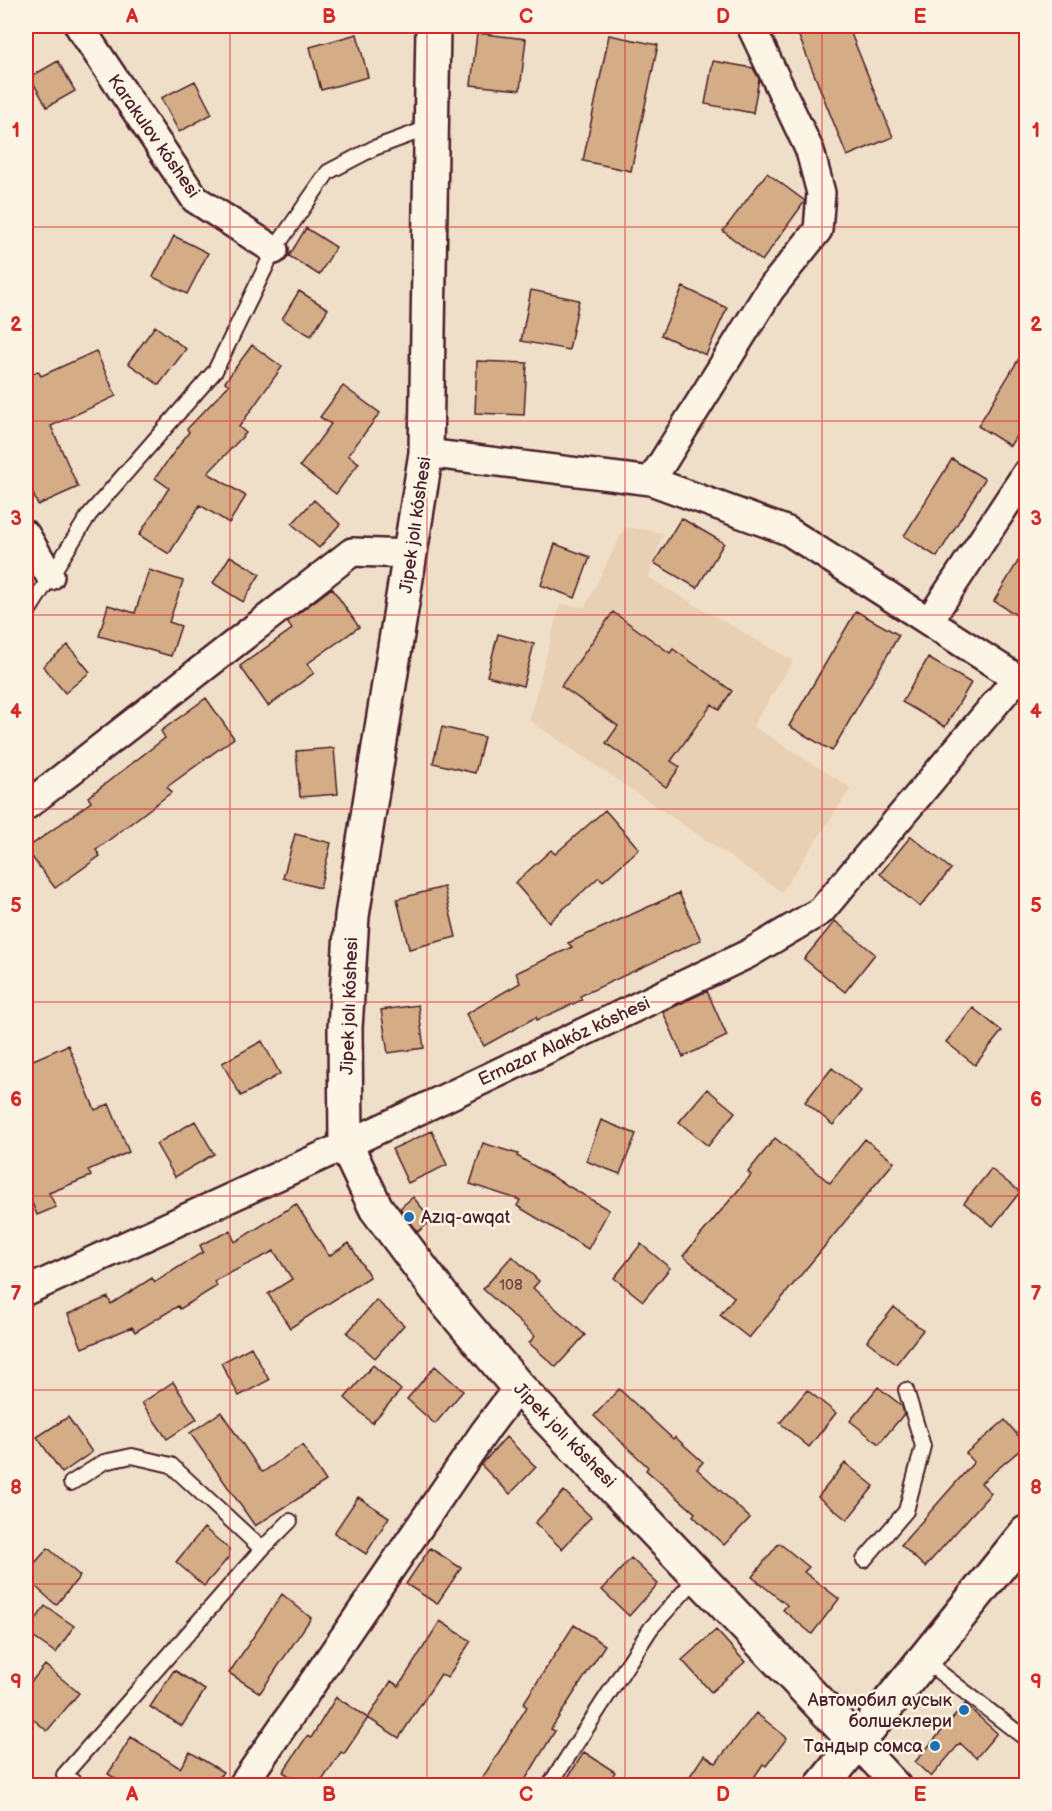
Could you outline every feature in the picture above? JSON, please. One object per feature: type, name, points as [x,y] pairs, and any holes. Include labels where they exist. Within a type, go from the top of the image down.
[{"type":"street","name":"Karakulov kóshesi","points":[[79,26],[195,199],[274,250]]},
{"type":"street","name":"Jipek jolı kóshesi","points":[[433,26],[426,453],[412,554],[352,916],[345,1028],[346,1145],[376,1208],[447,1303],[519,1387],[897,1785]]},
{"type":"street","points":[[651,481],[770,290],[818,230],[821,193],[810,151],[751,26]]},
{"type":"street","points":[[426,453],[651,481],[788,531],[1022,681]]},
{"type":"street","points":[[928,621],[1026,474]]},
{"type":"street","points":[[26,535],[50,576]]},
{"type":"street","points":[[26,806],[352,552],[412,554]]},
{"type":"street","name":"Ernazar Alakóz kóshesi","points":[[26,1291],[346,1145],[748,954],[821,911],[1022,681]]},
{"type":"street","points":[[242,1785],[519,1387]]},
{"type":"street","points":[[822,1785],[925,1661],[1026,1533]]},
{"type":"lane","points":[[26,615],[88,515],[215,370],[274,250],[328,172],[374,148],[431,127]]},
{"type":"lane","points":[[864,1560],[906,1511],[923,1446],[906,1390]]},
{"type":"lane","points":[[71,1483],[104,1462],[132,1456],[171,1465],[262,1549]]},
{"type":"lane","points":[[79,1785],[64,1775],[262,1549],[290,1521]]},
{"type":"lane","points":[[549,1785],[651,1628],[700,1575]]},
{"type":"lane","points":[[925,1661],[1026,1739]]},
{"type":"shaded area","points":[[625,527],[663,533],[649,578],[793,661],[753,726],[851,788],[782,892],[529,720],[560,604],[585,607]]},
{"type":"building","points":[[806,26],[848,26],[893,137],[847,156],[796,29]]},
{"type":"building","points":[[477,33],[526,39],[520,90],[471,85]]},
{"type":"building","points":[[357,34],[368,77],[321,90],[310,47]]},
{"type":"building","points":[[609,35],[658,45],[631,171],[583,161]]},
{"type":"building","points":[[58,61],[75,91],[47,107],[30,77]]},
{"type":"building","points":[[713,61],[753,68],[759,79],[753,113],[705,104]]},
{"type":"building","points":[[195,81],[212,114],[179,132],[161,98]]},
{"type":"building","points":[[767,173],[805,201],[762,261],[723,231]]},
{"type":"building","points":[[306,228],[336,247],[319,275],[289,256]]},
{"type":"building","points":[[174,236],[208,253],[187,294],[153,277]]},
{"type":"building","points":[[683,287],[727,308],[706,355],[661,335]]},
{"type":"building","points":[[531,290],[579,300],[569,350],[521,341]]},
{"type":"building","points":[[299,291],[328,309],[311,336],[282,319]]},
{"type":"building","points":[[155,326],[186,349],[159,385],[128,363]]},
{"type":"building","points":[[252,345],[282,367],[239,427],[246,433],[208,473],[246,496],[229,523],[200,505],[169,554],[139,535],[169,488],[155,478],[189,432],[187,429],[229,385],[225,382]]},
{"type":"building","points":[[1026,347],[1026,420],[1010,446],[978,426]]},
{"type":"building","points":[[96,351],[116,396],[51,426],[78,487],[38,505],[26,478],[26,377],[38,371],[41,376]]},
{"type":"building","points":[[477,361],[527,363],[524,415],[475,413]]},
{"type":"building","points":[[343,386],[380,413],[348,455],[359,463],[336,494],[300,466],[331,424],[320,417]]},
{"type":"building","points":[[952,459],[985,479],[937,557],[904,536]]},
{"type":"building","points":[[314,500],[340,524],[319,548],[292,524]]},
{"type":"building","points":[[681,518],[724,543],[697,588],[654,563]]},
{"type":"building","points":[[555,544],[590,557],[575,598],[541,585]]},
{"type":"building","points":[[1026,548],[1026,621],[994,601]]},
{"type":"building","points":[[230,556],[260,574],[243,602],[213,583]]},
{"type":"building","points":[[149,570],[183,581],[169,622],[181,626],[171,656],[99,636],[108,605],[135,613]]},
{"type":"building","points":[[332,588],[359,627],[307,664],[314,673],[268,706],[240,666],[292,629],[287,622]]},
{"type":"building","points":[[856,611],[899,635],[832,751],[789,726]]},
{"type":"building","points":[[613,612],[670,653],[673,649],[732,691],[719,710],[712,704],[671,761],[680,767],[666,787],[606,743],[618,726],[561,686]]},
{"type":"building","points":[[498,634],[534,644],[523,686],[487,676]]},
{"type":"building","points":[[68,645],[90,672],[65,693],[43,666]]},
{"type":"building","points":[[928,658],[971,683],[945,727],[902,702]]},
{"type":"building","points":[[206,698],[234,738],[167,787],[172,792],[96,850],[100,856],[55,888],[26,849],[91,802],[88,797],[165,738],[161,731]]},
{"type":"building","points":[[442,727],[484,737],[475,773],[433,763]]},
{"type":"building","points":[[334,748],[338,794],[300,797],[296,751]]},
{"type":"building","points":[[605,810],[639,849],[603,881],[599,877],[549,922],[515,883],[551,850],[555,854]]},
{"type":"building","points":[[295,834],[331,843],[320,888],[283,878]]},
{"type":"building","points":[[911,836],[951,869],[920,907],[880,874]]},
{"type":"building","points":[[444,887],[456,937],[409,949],[397,899]]},
{"type":"building","points":[[679,893],[701,940],[580,996],[582,1000],[537,1020],[536,1017],[484,1046],[466,1014],[520,983],[516,973],[572,947],[568,943]]},
{"type":"building","points":[[835,921],[875,954],[845,992],[804,959]]},
{"type":"building","points":[[707,991],[727,1036],[683,1057],[663,1012]]},
{"type":"building","points":[[418,1005],[424,1048],[388,1053],[381,1010]]},
{"type":"building","points":[[973,1008],[1002,1031],[975,1065],[946,1042]]},
{"type":"building","points":[[262,1041],[280,1074],[241,1096],[222,1063]]},
{"type":"building","points":[[68,1045],[95,1110],[109,1104],[129,1152],[88,1170],[91,1176],[49,1193],[56,1207],[37,1215],[26,1188],[26,1063]]},
{"type":"building","points":[[832,1068],[861,1091],[833,1125],[805,1102]]},
{"type":"building","points":[[707,1089],[735,1112],[708,1146],[679,1122]]},
{"type":"building","points":[[601,1120],[636,1134],[620,1174],[586,1161]]},
{"type":"building","points":[[195,1121],[214,1154],[175,1177],[156,1144]]},
{"type":"building","points":[[432,1131],[447,1165],[408,1183],[392,1149]]},
{"type":"building","points":[[775,1138],[830,1183],[865,1139],[894,1162],[749,1338],[720,1315],[734,1297],[683,1256],[751,1175],[748,1172]]},
{"type":"building","points":[[483,1143],[518,1154],[517,1156],[609,1210],[588,1249],[517,1206],[520,1200],[470,1184]]},
{"type":"building","points":[[991,1169],[1020,1192],[993,1226],[964,1203]]},
{"type":"building","points":[[413,1197],[432,1220],[418,1232],[400,1208]]},
{"type":"building","points":[[296,1204],[329,1256],[349,1243],[370,1277],[290,1328],[268,1294],[292,1279],[274,1251],[214,1281],[217,1286],[180,1309],[178,1306],[135,1332],[132,1327],[82,1348],[68,1314],[108,1297],[111,1304],[152,1278],[155,1282],[203,1252],[200,1245],[230,1231],[235,1242]]},
{"type":"building","points":[[641,1244],[670,1268],[643,1301],[614,1278]]},
{"type":"building","points":[[512,1256],[539,1281],[533,1288],[585,1335],[556,1367],[529,1343],[535,1336],[483,1289]]},
{"type":"building","points":[[376,1300],[404,1325],[375,1358],[347,1333]]},
{"type":"building","points":[[894,1307],[923,1330],[896,1364],[867,1341]]},
{"type":"building","points":[[251,1347],[269,1380],[239,1396],[221,1363]]},
{"type":"building","points":[[373,1365],[401,1390],[372,1423],[345,1398]]},
{"type":"building","points":[[435,1366],[463,1391],[435,1424],[407,1399]]},
{"type":"building","points":[[173,1382],[197,1419],[167,1439],[142,1403]]},
{"type":"building","points":[[878,1387],[902,1406],[904,1414],[879,1444],[850,1421]]},
{"type":"building","points":[[619,1389],[673,1439],[675,1437],[703,1462],[697,1469],[750,1518],[724,1545],[693,1516],[695,1513],[646,1470],[648,1467],[594,1416]]},
{"type":"building","points":[[807,1390],[836,1413],[809,1447],[780,1423]]},
{"type":"building","points":[[221,1412],[263,1472],[302,1445],[326,1481],[255,1526],[190,1433]]},
{"type":"building","points":[[68,1417],[92,1452],[62,1473],[37,1437]]},
{"type":"building","points":[[1005,1420],[1026,1445],[981,1483],[991,1493],[925,1567],[901,1545],[974,1462],[966,1453]]},
{"type":"building","points":[[506,1437],[536,1467],[510,1494],[481,1465]]},
{"type":"building","points":[[845,1463],[874,1486],[847,1520],[818,1497]]},
{"type":"building","points":[[564,1491],[591,1517],[562,1549],[535,1523]]},
{"type":"building","points":[[358,1497],[389,1517],[366,1554],[334,1533]]},
{"type":"building","points":[[204,1528],[229,1549],[229,1557],[204,1586],[176,1562]]},
{"type":"building","points":[[779,1543],[809,1567],[804,1572],[839,1599],[812,1634],[783,1610],[787,1605],[752,1577]]},
{"type":"building","points":[[48,1548],[80,1576],[56,1605],[26,1578],[26,1573]]},
{"type":"building","points":[[430,1548],[461,1568],[437,1604],[406,1584]]},
{"type":"building","points":[[631,1558],[658,1584],[629,1616],[602,1590]]},
{"type":"building","points":[[282,1594],[311,1618],[260,1693],[229,1673]]},
{"type":"building","points":[[45,1606],[74,1626],[56,1653],[27,1633]]},
{"type":"building","points":[[440,1621],[471,1641],[447,1678],[441,1674],[399,1738],[368,1718],[391,1681],[399,1686]]},
{"type":"building","points":[[574,1625],[605,1645],[551,1729],[555,1731],[522,1785],[478,1785],[527,1707],[523,1704]]},
{"type":"building","points":[[716,1630],[745,1662],[711,1692],[682,1660]]},
{"type":"building","points":[[45,1665],[79,1693],[47,1731],[26,1713],[26,1688]]},
{"type":"building","points":[[174,1670],[205,1690],[182,1726],[150,1707]]},
{"type":"building","points":[[336,1697],[368,1718],[344,1754],[341,1752],[319,1785],[304,1785],[283,1772],[307,1736],[311,1738]]},
{"type":"building","points":[[965,1704],[997,1733],[976,1758],[960,1743],[931,1777],[915,1762]]},
{"type":"building","points":[[756,1713],[787,1738],[766,1766],[763,1764],[749,1785],[684,1785],[704,1755],[716,1763]]},
{"type":"building","points":[[131,1737],[180,1768],[190,1752],[223,1772],[214,1785],[126,1785],[108,1774]]},
{"type":"building","points":[[584,1752],[615,1772],[607,1785],[563,1785]]},
{"type":"place","name":"Azıq-awqat","points":[[409,1217]]},
{"type":"place","name":"Автомобил аусык болшеклери","points":[[964,1710]]},
{"type":"place","name":"Тандыр сомса","points":[[935,1746]]}]
